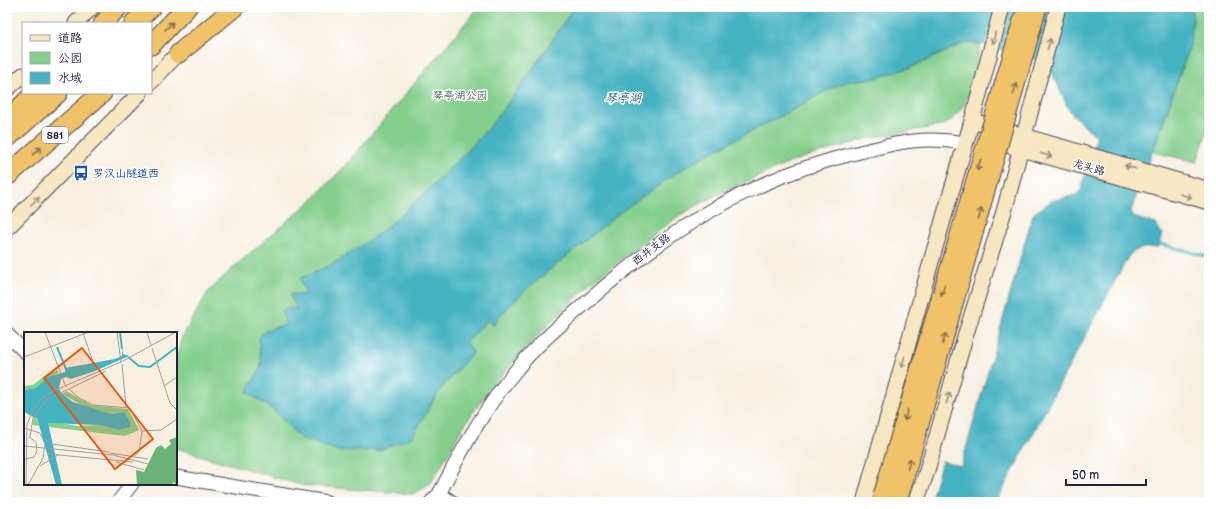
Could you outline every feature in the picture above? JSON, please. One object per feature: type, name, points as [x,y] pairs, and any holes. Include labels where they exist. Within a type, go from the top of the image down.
[{"type":"highway","points":[[104,22],[119,7]]},
{"type":"highway","points":[[135,22],[152,7]]},
{"type":"highway","points":[[152,44],[187,7]]},
{"type":"highway","points":[[178,54],[235,7]]},
{"type":"highway","points":[[7,120],[33,94]]},
{"type":"highway","name":"S81","points":[[7,138],[57,94]]},
{"type":"highway","name":"S81","points":[[7,176],[101,94]]},
{"type":"main road","points":[[77,22],[92,7]]},
{"type":"main road","points":[[152,81],[223,7]]},
{"type":"main road","points":[[864,502],[934,251],[987,69],[1002,7]]},
{"type":"main road","points":[[882,496],[1026,7]]},
{"type":"main road","points":[[898,502],[1038,7]]},
{"type":"main road","points":[[916,502],[926,474],[1005,208],[1021,141],[1058,7]]},
{"type":"main road","points":[[7,89],[22,76]]},
{"type":"main road","points":[[7,228],[139,94]]},
{"type":"main road","name":"龙头路","points":[[969,133],[1021,141],[1166,183],[1209,190]]},
{"type":"main road","name":"龙头路","points":[[1166,183],[1209,202]]},
{"type":"main road","points":[[934,251],[948,235],[968,229],[982,236],[989,259]]},
{"type":"street","name":"西井支路","points":[[435,498],[479,420],[518,367],[546,339],[608,283],[670,235],[746,191],[783,175],[826,161],[911,140],[940,139],[969,133]]},
{"type":"street","points":[[7,334],[24,351]]},
{"type":"street","points":[[177,477],[327,502]]},
{"type":"street","points":[[118,502],[131,485]]},
{"type":"street","points":[[435,498],[452,502]]},
{"type":"green space","name":"琴亭湖公园","points":[[479,7],[574,7],[497,118],[463,157],[400,217],[374,238],[323,270],[306,295],[290,294],[297,309],[287,325],[274,327],[260,354],[261,367],[247,392],[271,408],[300,438],[428,408],[439,391],[473,352],[466,343],[487,320],[494,325],[498,318],[530,286],[623,210],[676,173],[709,153],[785,114],[829,89],[849,81],[876,78],[909,68],[965,43],[981,44],[966,100],[953,119],[944,125],[870,138],[802,158],[772,170],[709,199],[680,215],[594,280],[530,343],[488,391],[461,430],[430,485],[412,494],[301,485],[177,448],[177,356],[182,337],[208,292],[233,268],[312,200],[345,166]]},
{"type":"green space","points":[[1191,7],[1209,7],[1209,125],[1197,162],[1153,152],[1189,48],[1193,19]]},
{"type":"water","name":"琴亭湖","points":[[574,7],[1191,7],[1193,19],[1189,48],[1131,211],[1133,217],[1156,224],[1162,234],[1158,247],[1134,251],[1128,257],[996,502],[930,502],[942,461],[961,466],[1033,214],[1051,201],[1076,195],[1081,190],[1097,136],[1081,123],[1069,110],[1051,71],[1038,60],[974,42],[965,43],[909,68],[876,78],[849,81],[829,89],[785,114],[709,153],[676,173],[623,210],[530,286],[493,325],[487,320],[466,343],[473,352],[439,391],[412,437],[380,450],[339,451],[300,438],[271,408],[247,392],[261,367],[259,337],[268,330],[286,325],[281,310],[289,308],[297,309],[290,294],[306,295],[300,278],[319,271],[336,262],[369,241],[400,216],[429,189],[480,137],[507,106]]},
{"type":"waterway","points":[[1156,243],[1209,257]]},
{"type":"place","name":"罗汉山隧道西","points":[[81,173]]}]
